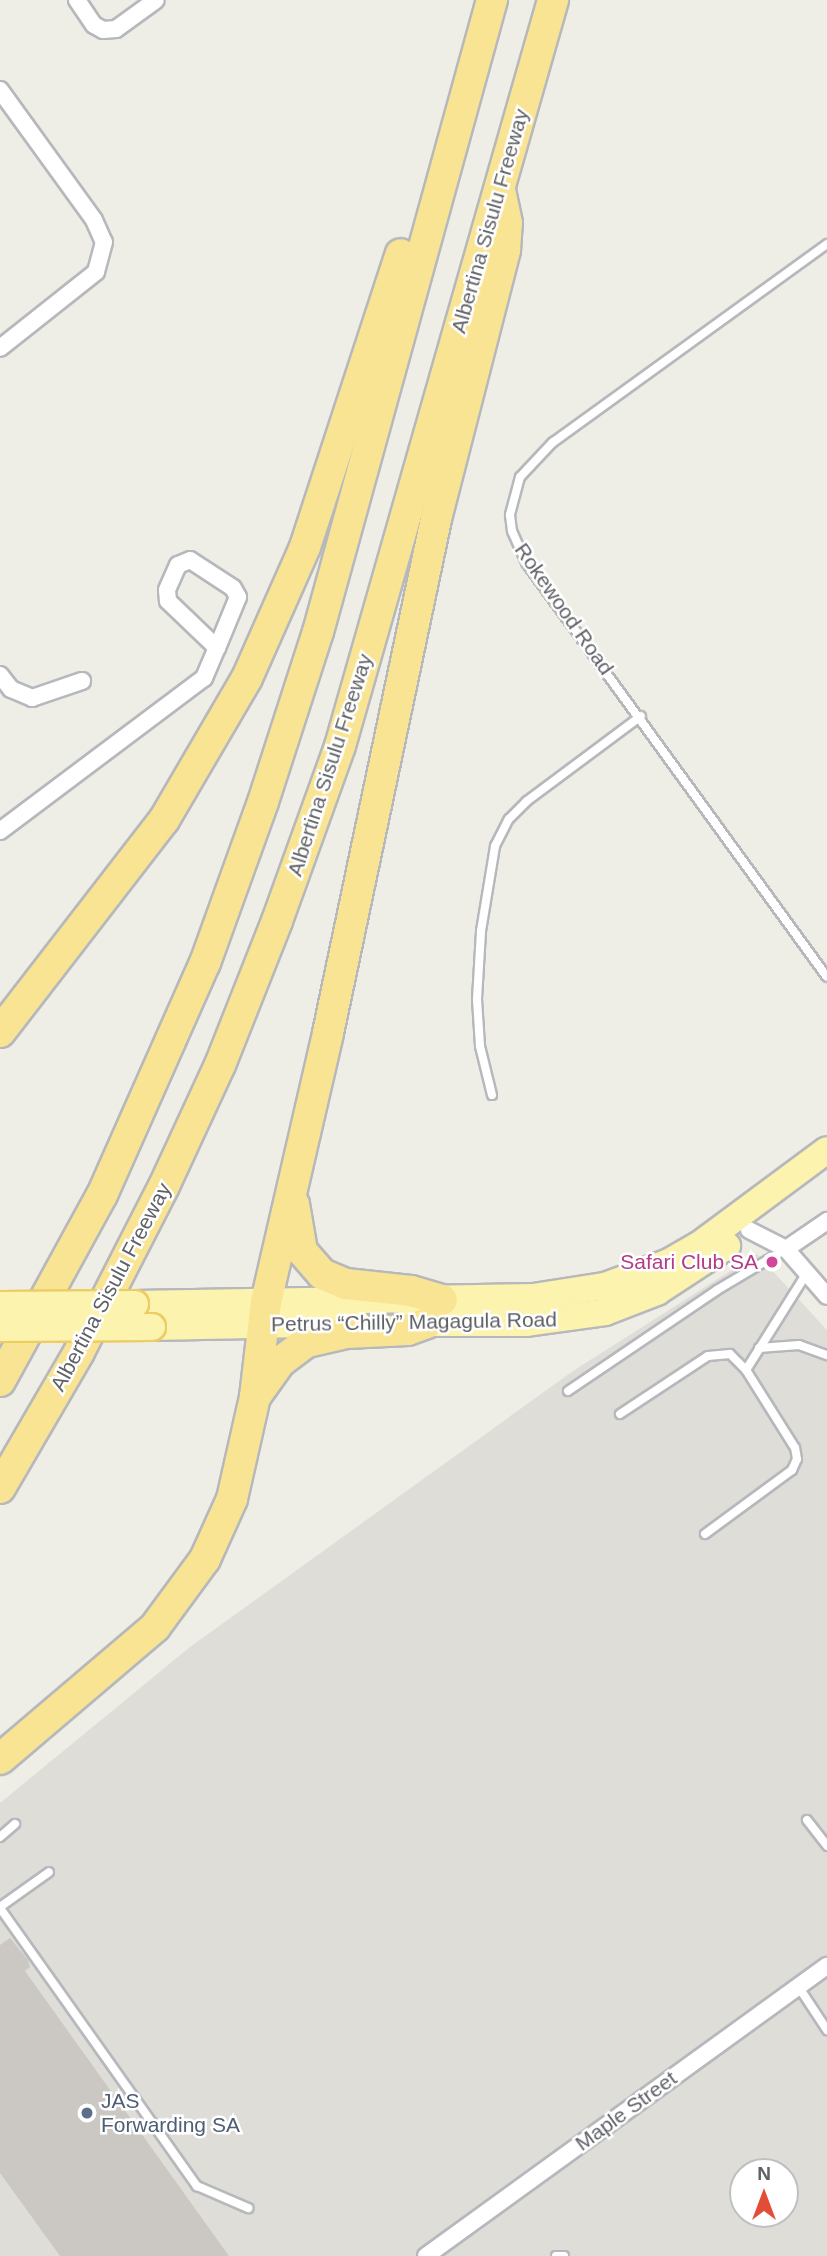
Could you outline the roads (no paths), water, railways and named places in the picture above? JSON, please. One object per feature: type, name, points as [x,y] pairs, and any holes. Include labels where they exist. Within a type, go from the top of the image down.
[{"type":"highway","points":[[0,1381],[102,1195],[205,963],[318,632],[492,0]]},
{"type":"highway","name":"Albertina Sisulu Freeway","points":[[0,1488],[79,1352],[164,1186],[220,1065],[277,921],[340,746],[552,0]]},
{"type":"highway","points":[[0,1032],[164,820],[243,687],[305,547],[408,230],[430,184],[444,167]]},
{"type":"highway","points":[[0,1759],[123,1658],[183,1592],[224,1520],[255,1397],[264,1313],[456,431],[505,250],[507,223],[500,190]]},
{"type":"highway","points":[[255,1397],[280,1362],[307,1342],[347,1333],[408,1330],[434,1311],[411,1291],[346,1284],[322,1274],[308,1261],[298,1238],[293,1183]]},
{"type":"main road","name":"Petrus “Chilly” Magagula Road","points":[[0,1305],[135,1304],[264,1313],[434,1311],[605,1286],[639,1275],[699,1245],[827,1150]]},
{"type":"main road","name":"Petrus “Chilly” Magagula Road","points":[[434,1311],[527,1323],[604,1312],[682,1279],[827,1173]]},
{"type":"main road","name":"Petrus “Chilly” Magagula Road","points":[[0,1328],[152,1327],[264,1313]]},
{"type":"street","points":[[77,0],[94,24],[103,30],[116,29],[156,0]]},
{"type":"street","points":[[0,90],[94,220],[104,252],[96,272],[85,284],[0,348]]},
{"type":"street","points":[[0,831],[204,678],[217,648],[238,597],[233,588],[190,560],[178,565],[167,590],[168,601],[217,648]]},
{"type":"street","points":[[0,675],[10,690],[32,698],[82,681]]},
{"type":"street","points":[[786,1249],[827,1221]]},
{"type":"street","points":[[749,1230],[786,1249],[808,1271],[827,1296]]},
{"type":"street","name":"Maple Street","points":[[426,2256],[827,1966]]},
{"type":"lane","name":"Rokewood Road","points":[[827,244],[534,458],[516,485],[510,515],[517,546],[827,977]]},
{"type":"lane","points":[[492,1095],[480,1046],[477,999],[481,931],[495,846],[509,819],[527,801],[641,716]]},
{"type":"lane","points":[[568,1391],[717,1290],[786,1249]]},
{"type":"lane","points":[[746,1370],[808,1271]]},
{"type":"lane","points":[[759,1348],[799,1345],[827,1355]]},
{"type":"lane","points":[[620,1414],[708,1356],[730,1354],[746,1370],[795,1448],[797,1459],[792,1470],[705,1534]]},
{"type":"lane","points":[[807,1820],[827,1846]]},
{"type":"lane","points":[[0,1837],[15,1824]]},
{"type":"lane","points":[[49,1872],[0,1907],[197,2186],[248,2208]]},
{"type":"lane","points":[[798,1986],[827,2030]]},
{"type":"lane","points":[[556,2256],[564,2256]]},
{"type":"place","name":"Safari Club SA","points":[[772,1262]]},
{"type":"place","name":"JAS Forwarding SA","points":[[87,2113]]}]
